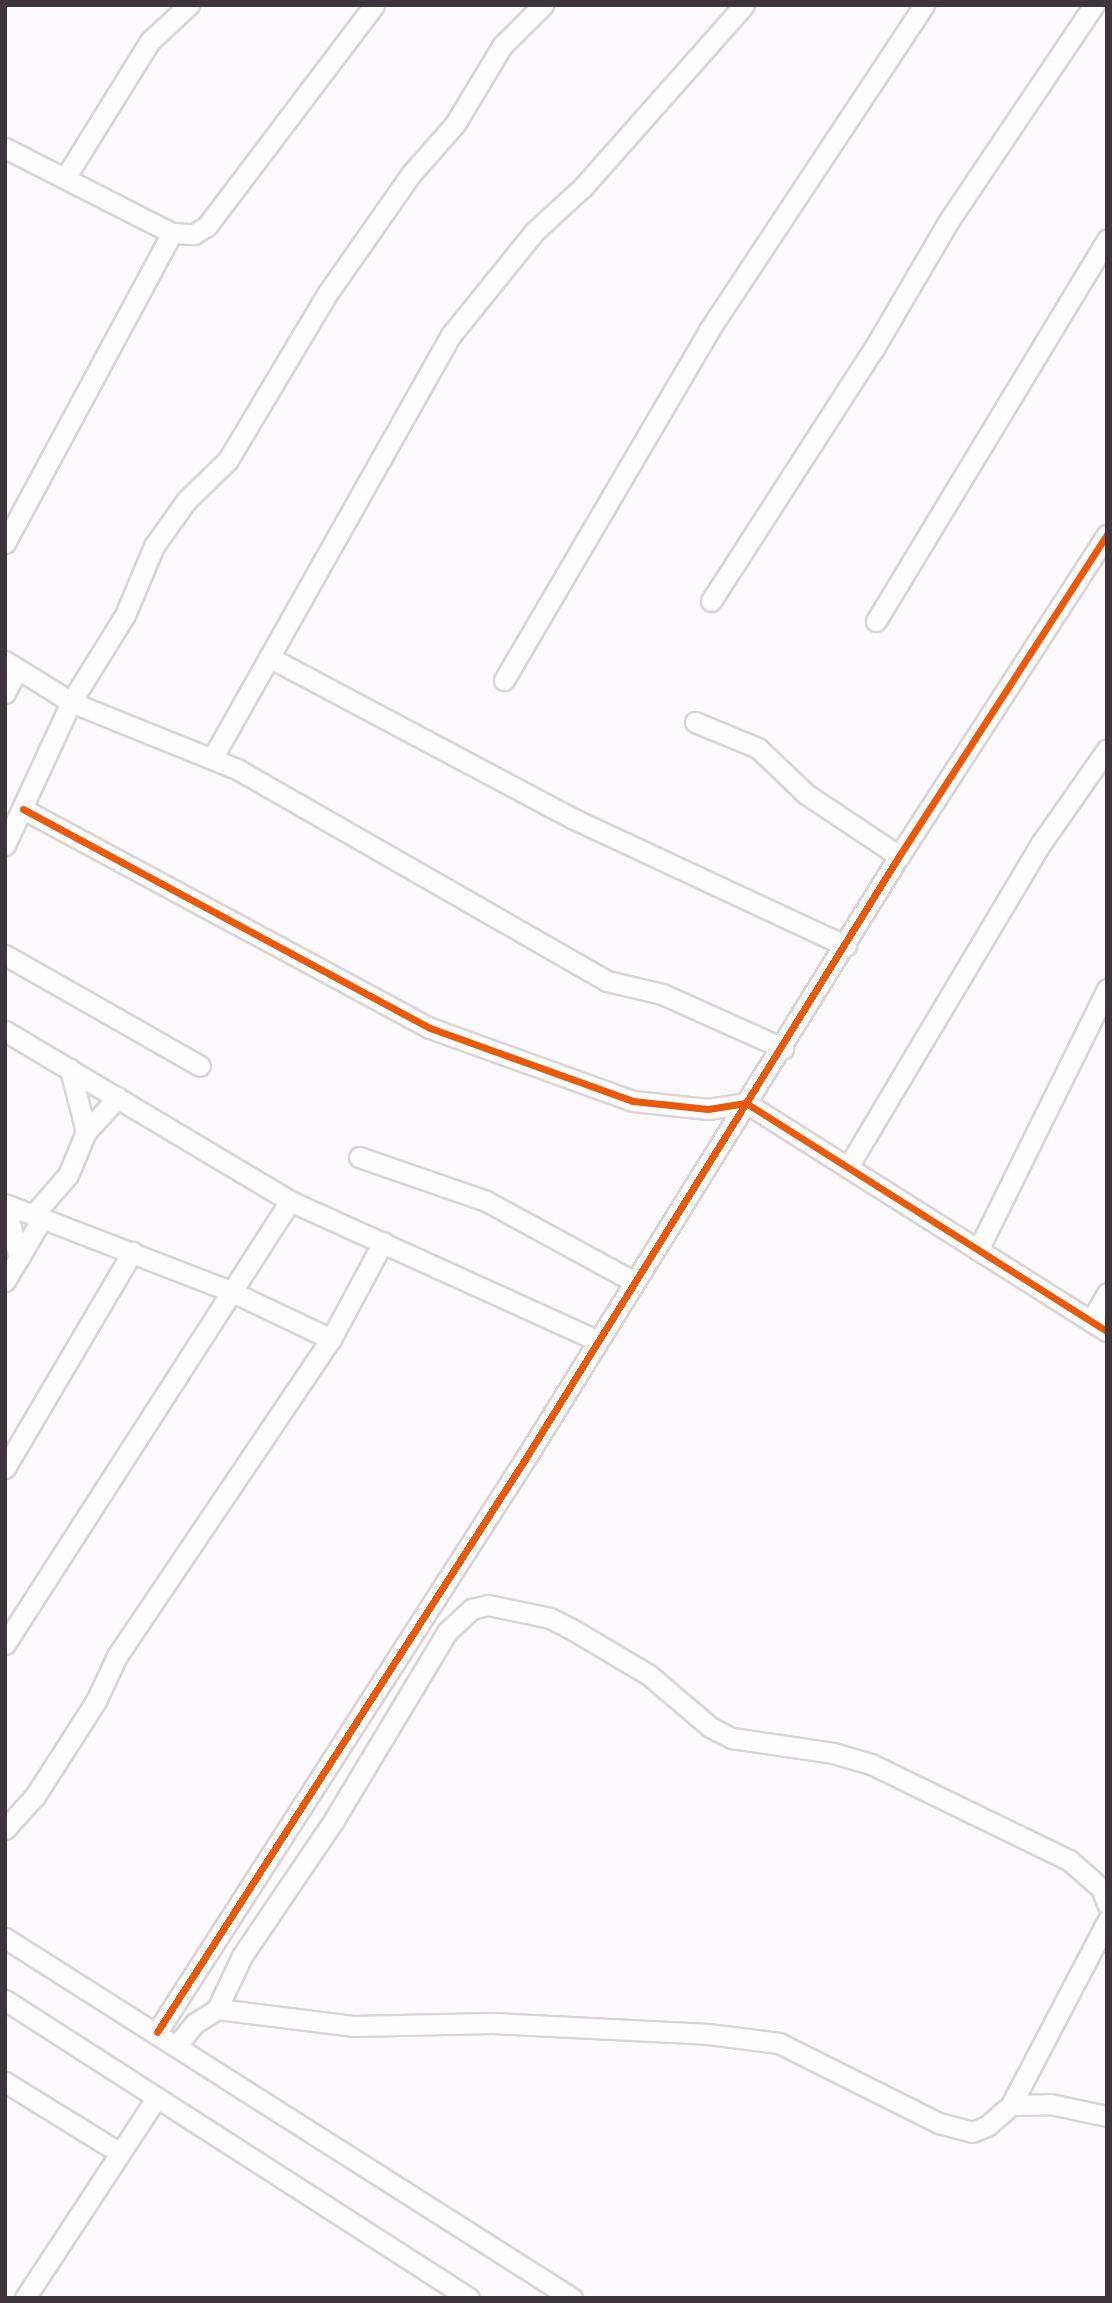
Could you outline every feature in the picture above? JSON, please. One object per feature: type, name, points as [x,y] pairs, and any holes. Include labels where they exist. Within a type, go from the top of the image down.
[{"type":"street","points":[[65,178],[150,41],[189,5]]},
{"type":"street","points":[[5,148],[172,233],[194,234],[207,226],[374,5]]},
{"type":"street","points":[[5,845],[71,702],[121,623],[154,546],[170,522],[228,460],[327,294],[411,174],[455,124],[502,46],[542,5]]},
{"type":"street","points":[[213,757],[451,335],[535,232],[583,187],[744,5]]},
{"type":"street","points":[[504,680],[709,330],[924,5]]},
{"type":"street","points":[[711,601],[873,350],[947,222],[1094,5]]},
{"type":"street","points":[[5,543],[172,233]]},
{"type":"street","points":[[876,621],[1107,240]]},
{"type":"street","points":[[157,2032],[783,1048],[899,856],[1107,534]]},
{"type":"street","points":[[269,657],[574,819],[846,946]]},
{"type":"street","points":[[5,693],[12,665],[71,702],[213,757],[591,973],[662,994],[783,1048]]},
{"type":"street","points":[[695,722],[758,748],[806,794],[899,856]]},
{"type":"street","points":[[848,1167],[1042,842],[1107,749]]},
{"type":"street","points":[[23,809],[430,1028],[633,1101],[708,1109],[746,1103],[1099,1326],[1107,1293]]},
{"type":"street","points":[[5,955],[200,1066]]},
{"type":"street","points":[[978,1250],[1107,989]]},
{"type":"street","points":[[7,1036],[118,1097],[289,1201],[596,1340]]},
{"type":"street","points":[[70,1069],[86,1132]]},
{"type":"street","points":[[5,1281],[38,1216],[68,1175],[86,1132],[118,1097]]},
{"type":"street","points":[[359,1157],[486,1201],[633,1281]]},
{"type":"street","points":[[5,1644],[138,1440],[228,1290],[289,1201]]},
{"type":"street","points":[[5,1205],[228,1290],[331,1339]]},
{"type":"street","points":[[5,1205],[19,1258]]},
{"type":"street","points":[[5,1829],[36,1797],[96,1701],[117,1656],[331,1339],[383,1242]]},
{"type":"street","points":[[5,1468],[132,1252]]},
{"type":"street","points":[[177,2045],[195,2023],[217,2009],[243,1956],[334,1819],[447,1633],[472,1609],[488,1605],[551,1618],[570,1628],[649,1675],[710,1727],[732,1738],[871,1764],[1069,1860],[1101,1888],[1107,1904]]},
{"type":"street","points":[[217,2009],[353,2026],[493,2023],[720,2035],[779,2043],[811,2056],[955,2130],[972,2132],[987,2126],[1011,2105],[1107,1921]]},
{"type":"street","points":[[5,1938],[157,2032],[572,2298]]},
{"type":"street","points":[[5,2000],[469,2298]]},
{"type":"street","points":[[5,2082],[120,2153]]},
{"type":"street","points":[[25,2298],[157,2097]]},
{"type":"street","points":[[1011,2105],[1031,2102],[1107,2116]]},
{"type":"cycle path","points":[[157,2032],[527,1456],[899,856],[1107,534]]},
{"type":"cycle path","points":[[23,809],[430,1028],[633,1101],[708,1109],[746,1103],[1107,1331]]}]
